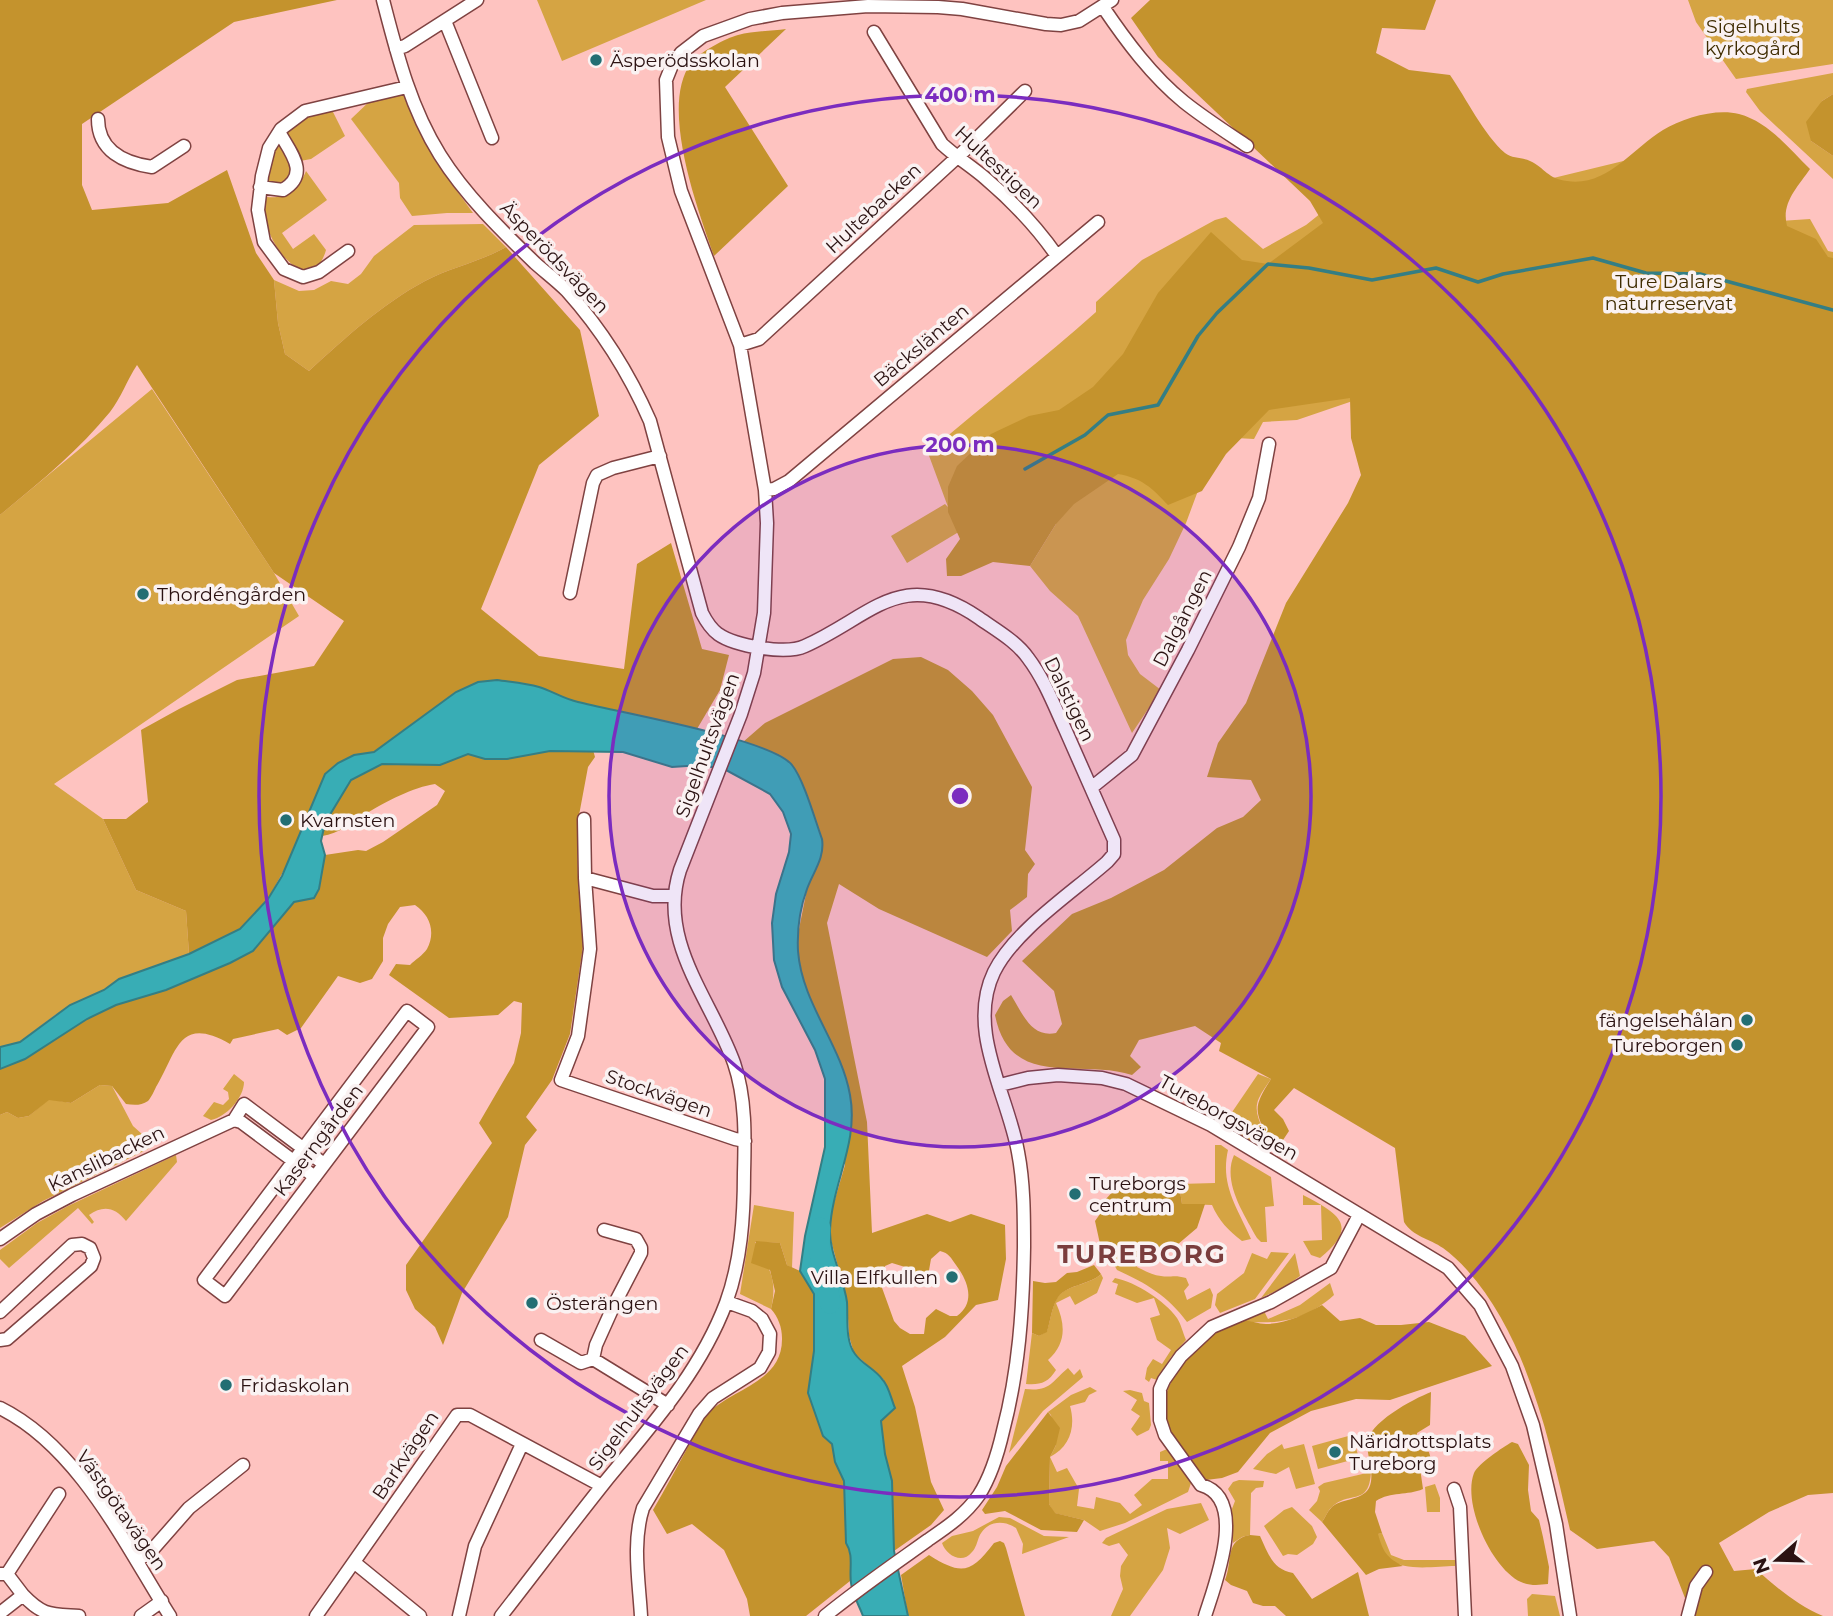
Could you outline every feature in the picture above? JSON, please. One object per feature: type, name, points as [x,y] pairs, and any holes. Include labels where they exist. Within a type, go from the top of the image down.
[{"type":"street","name":"Äsperödsvägen","points":[[383,0],[407,87],[440,156],[463,186],[536,264],[566,290],[614,350],[645,409],[702,613],[709,626],[719,635],[738,642],[784,650]]},
{"type":"street","points":[[396,49],[477,0]]},
{"type":"street","name":"Sigelhultsvägen","points":[[501,1616],[668,1405],[701,1358],[727,1302],[740,1248],[744,1196],[743,1107],[734,1064],[678,938],[674,896],[681,870],[741,714],[760,646],[766,597],[765,490],[740,345],[681,191],[668,137],[666,80],[681,53],[704,36],[750,19],[782,13],[852,3],[962,9],[1061,25],[1079,21],[1108,3]]},
{"type":"street","points":[[1108,3],[1137,54],[1162,81],[1183,101],[1247,146]]},
{"type":"street","points":[[445,21],[492,138]]},
{"type":"street","name":"Hultestigen","points":[[874,32],[942,144],[1013,203],[1057,256]]},
{"type":"street","points":[[348,251],[319,272],[303,276],[285,269],[264,242],[258,210],[269,148],[279,132],[305,111],[407,87]]},
{"type":"street","name":"Hultebacken","points":[[740,345],[759,339],[1025,91]]},
{"type":"street","points":[[98,119],[98,133],[105,145],[132,164],[152,167],[184,146]]},
{"type":"street","points":[[260,187],[283,190],[292,185],[297,176],[297,165],[279,132]]},
{"type":"street","name":"Bäckslänten","points":[[765,490],[774,489],[789,481],[1098,222]]},
{"type":"street","name":"Dalgången","points":[[1091,788],[1132,755],[1188,650],[1239,547],[1259,498],[1269,444]]},
{"type":"street","points":[[570,593],[593,483],[597,475],[660,456]]},
{"type":"street","name":"Dalstigen","points":[[784,650],[804,647],[869,609],[898,596],[930,596],[948,601],[973,614],[1007,637],[1028,656],[1045,684],[1114,841],[1112,858],[1023,934],[1004,956],[993,975],[985,1021],[987,1046],[1000,1085]]},
{"type":"street","points":[[584,819],[585,878],[653,896],[674,896]]},
{"type":"street","name":"Stockvägen","points":[[585,878],[590,949],[578,1036],[561,1080],[735,1139],[745,1140]]},
{"type":"street","name":"Kaserngården","points":[[407,1011],[428,1027],[225,1296],[204,1280],[294,1161],[407,1011]]},
{"type":"street","name":"Tureborgsvägen","points":[[1000,1085],[1028,1078],[1058,1075],[1102,1078],[1126,1084],[1211,1125],[1359,1215],[1431,1255],[1448,1268],[1480,1304],[1512,1366],[1532,1425],[1556,1524],[1570,1616]]},
{"type":"street","points":[[825,1616],[959,1518],[985,1485],[1001,1440],[1020,1347],[1024,1293],[1022,1184],[1018,1152],[1000,1085]]},
{"type":"street","points":[[315,1177],[241,1122],[234,1120],[244,1104],[324,1164]]},
{"type":"street","name":"Kanslibacken","points":[[0,1239],[36,1214],[72,1195],[234,1120]]},
{"type":"street","points":[[1205,1616],[1223,1558],[1226,1522],[1219,1496],[1210,1487],[1201,1485],[1166,1434],[1160,1420],[1160,1389],[1181,1356],[1212,1327],[1283,1296],[1331,1268],[1359,1215]]},
{"type":"street","points":[[541,1340],[578,1362],[584,1363],[593,1359],[609,1315],[641,1253],[636,1239],[604,1230]]},
{"type":"street","points":[[0,1312],[72,1245],[82,1244],[90,1248],[94,1258],[91,1266],[7,1339],[0,1340]]},
{"type":"street","points":[[641,1616],[638,1553],[643,1508],[699,1414],[713,1398],[760,1368],[769,1352],[770,1334],[762,1319],[752,1311],[727,1302]]},
{"type":"street","points":[[593,1359],[668,1405]]},
{"type":"street","name":"Västgötavägen","points":[[0,1408],[36,1433],[65,1459],[89,1489],[170,1616]]},
{"type":"street","name":"Barkvägen","points":[[316,1616],[457,1415],[470,1415],[602,1486]]},
{"type":"street","points":[[459,1616],[475,1546],[522,1444]]},
{"type":"street","points":[[137,1561],[153,1549],[189,1508],[243,1465]]},
{"type":"street","points":[[1454,1489],[1460,1507],[1465,1616]]},
{"type":"street","points":[[60,1494],[4,1574],[38,1612],[79,1616]]},
{"type":"street","points":[[355,1563],[420,1616]]},
{"type":"street","points":[[1688,1616],[1696,1586],[1706,1572]]},
{"type":"street","points":[[0,1613],[23,1595]]},
{"type":"street","points":[[141,1616],[162,1601]]},
{"type":"green space","points":[[0,0],[337,0],[234,22],[82,124],[82,185],[92,210],[168,203],[227,170],[256,253],[274,280],[278,323],[285,354],[309,371],[364,322],[409,290],[435,276],[506,247],[580,330],[599,416],[539,465],[481,609],[539,656],[624,669],[637,564],[671,543],[702,649],[729,655],[720,690],[697,729],[582,703],[540,687],[456,692],[374,752],[354,755],[325,774],[289,861],[268,899],[240,929],[189,954],[186,911],[136,890],[103,819],[126,819],[148,802],[141,730],[237,680],[314,666],[344,621],[274,573],[137,365],[114,407],[98,426],[58,466],[0,515]]},
{"type":"green space","points":[[537,0],[706,0],[562,61]]},
{"type":"green space","points":[[1150,0],[1436,0],[1425,30],[1382,28],[1376,53],[1409,70],[1450,75],[1483,126],[1505,153],[1530,161],[1561,180],[1581,181],[1607,173],[1663,130],[1690,118],[1720,112],[1739,114],[1760,123],[1810,169],[1791,196],[1786,218],[1787,226],[1816,239],[1828,257],[1833,258],[1833,1493],[1808,1495],[1769,1512],[1719,1543],[1734,1571],[1756,1569],[1788,1596],[1823,1616],[1692,1616],[1669,1557],[1654,1541],[1597,1549],[1570,1530],[1545,1427],[1521,1359],[1488,1297],[1467,1270],[1443,1248],[1416,1234],[1404,1222],[1395,1148],[1294,1088],[1274,1110],[1289,1131],[1283,1140],[1269,1141],[1258,1116],[1258,1104],[1271,1079],[1219,1051],[1221,1043],[1195,1026],[1139,1040],[1130,1056],[1141,1067],[1132,1075],[1031,1063],[1015,1054],[1003,1039],[995,1015],[1003,1001],[1011,995],[1024,1017],[1040,1032],[1056,1033],[1062,1024],[1054,991],[1022,961],[1072,914],[1111,898],[1164,870],[1217,828],[1243,817],[1261,800],[1251,780],[1207,777],[1218,743],[1246,703],[1286,603],[1348,503],[1361,475],[1351,438],[1350,398],[1269,410],[1226,454],[1202,491],[1168,505],[1146,485],[1134,478],[1118,474],[1074,504],[1056,524],[1030,566],[993,562],[961,576],[947,576],[946,559],[960,539],[948,512],[948,487],[957,466],[991,434],[1029,416],[1059,410],[1093,387],[1123,354],[1158,293],[1211,232],[1242,260],[1268,264],[1323,223],[1310,201],[1158,57],[1131,18]]},
{"type":"green space","name":"Sigelhults kyrkogård","points":[[1688,0],[1833,0],[1833,64],[1736,79],[1696,22]]},
{"type":"green space","points":[[786,29],[725,87],[788,186],[714,256],[684,158],[679,105],[682,82],[691,63],[720,43],[743,34]]},
{"type":"green space","points":[[1833,73],[1833,94],[1822,101],[1811,141],[1833,156],[1833,179],[1760,111],[1746,92],[1747,89]]},
{"type":"green space","points":[[397,93],[404,96],[439,166],[473,213],[412,216],[400,198],[399,183],[351,119],[372,99]]},
{"type":"green space","points":[[1833,94],[1833,156],[1811,141],[1806,122],[1822,101]]},
{"type":"green space","points":[[331,108],[345,136],[311,159],[300,161],[284,132],[308,113]]},
{"type":"green space","points":[[279,140],[293,174],[287,184],[277,186],[268,183],[267,166]]},
{"type":"green space","name":"Ture Dalars naturreservat","points":[[1495,152],[1541,181],[1644,156],[1780,221],[1810,219],[1828,251],[1833,252],[1833,423],[1379,392],[1297,420],[1263,422],[1254,439],[1218,437],[1186,523],[1169,559],[1143,600],[1126,640],[1128,655],[1140,674],[1161,690],[1132,733],[1078,616],[1050,591],[1030,566],[1056,524],[957,533],[907,563],[891,536],[945,504],[948,507],[928,453],[1096,312],[1096,302],[1142,260],[1215,220],[1226,217],[1263,249],[1306,225],[1321,213]]},
{"type":"green space","points":[[306,171],[327,200],[282,233],[293,249],[314,234],[326,250],[318,265],[308,270],[296,267],[285,258],[268,228],[265,212],[267,197],[281,196],[291,191],[300,183]]},
{"type":"green space","points":[[483,224],[506,247],[435,276],[409,290],[364,322],[309,371],[285,354],[278,323],[274,280],[299,291],[314,290],[331,281],[348,284],[361,274],[374,256],[414,225]]},
{"type":"green space","name":"Thordéngården","points":[[152,389],[274,573],[299,616],[54,784],[103,819],[136,890],[186,911],[189,954],[119,979],[104,990],[55,1015],[20,1042],[0,1047],[0,515]]},
{"type":"green space","points":[[921,657],[948,670],[972,691],[993,715],[1032,787],[1025,850],[1035,864],[1028,874],[1027,897],[1010,910],[1012,931],[987,957],[879,909],[839,884],[827,923],[867,1122],[872,1233],[927,1214],[950,1222],[971,1214],[1005,1225],[1006,1259],[998,1300],[976,1305],[945,1337],[902,1366],[915,1407],[931,1482],[944,1510],[931,1525],[894,1551],[892,1481],[880,1420],[884,1380],[854,1353],[849,1336],[847,1300],[829,1233],[833,1206],[845,1165],[840,1064],[805,990],[798,953],[798,934],[807,889],[823,848],[814,815],[791,763],[743,742],[765,723],[893,659]],"holes":[[[940,1251],[948,1254],[964,1278],[968,1291],[967,1304],[957,1316],[950,1316],[936,1309],[926,1318],[924,1334],[910,1334],[894,1321],[881,1285],[885,1266],[892,1263],[905,1267],[910,1287],[922,1283],[928,1276],[931,1259]]]},
{"type":"green space","points":[[593,750],[595,757],[588,767],[577,826],[583,946],[570,1034],[552,1080],[526,1117],[537,1130],[525,1145],[508,1217],[462,1293],[443,1345],[435,1327],[415,1309],[406,1290],[406,1265],[492,1143],[479,1123],[514,1063],[521,1033],[522,1003],[514,1001],[498,1015],[449,1018],[389,975],[396,964],[410,965],[430,943],[430,924],[415,905],[400,907],[388,924],[383,938],[383,961],[372,979],[360,983],[338,976],[301,1028],[287,1035],[278,1029],[233,1039],[230,1044],[213,1036],[199,1033],[189,1035],[175,1051],[150,1098],[143,1104],[126,1104],[112,1086],[100,1085],[71,1103],[49,1100],[29,1116],[18,1118],[7,1112],[0,1115],[0,1069],[25,1059],[87,1019],[116,1005],[166,990],[252,951],[294,902],[314,898],[319,889],[325,855],[366,851],[383,842],[437,805],[445,791],[435,784],[418,788],[382,804],[340,830],[322,836],[325,823],[351,780],[382,764],[426,763],[468,754]]},
{"type":"green space","points":[[234,1074],[244,1082],[238,1100],[217,1118],[211,1120],[203,1116],[214,1102],[223,1105],[229,1099],[228,1092],[223,1089]]},
{"type":"green space","points":[[1258,1074],[1271,1079],[1257,1105],[1268,1151],[1228,1128],[1226,1121]]},
{"type":"green space","points":[[100,1085],[112,1086],[133,1126],[152,1143],[152,1147],[43,1201],[0,1228],[0,1115],[7,1112],[18,1118],[29,1116],[49,1099],[71,1103]]},
{"type":"green space","points":[[1215,1145],[1221,1145],[1228,1150],[1228,1185],[1251,1239],[1242,1241],[1232,1233],[1212,1205],[1182,1204],[1179,1184],[1215,1183]]},
{"type":"green space","points":[[176,1155],[177,1162],[126,1221],[113,1210],[104,1209],[89,1215],[94,1222],[92,1224],[78,1208],[9,1268],[0,1259],[0,1250],[37,1223]]},
{"type":"green space","points":[[1234,1155],[1271,1177],[1274,1206],[1265,1207],[1267,1242],[1261,1242],[1257,1238],[1236,1198],[1231,1176]]},
{"type":"green space","points":[[1179,1184],[1182,1204],[1205,1204],[1197,1228],[1164,1256],[1134,1259],[1119,1252],[1112,1261],[1102,1253],[1095,1221],[1105,1200],[1117,1187],[1135,1189]]},
{"type":"green space","points":[[1303,1195],[1315,1202],[1320,1205],[1303,1205]]},
{"type":"green space","points":[[754,1205],[794,1212],[792,1268],[787,1265],[780,1243],[755,1242],[773,1281],[771,1309],[740,1294]]},
{"type":"green space","points":[[1321,1205],[1334,1214],[1342,1228],[1332,1247],[1320,1258],[1311,1255],[1303,1241],[1322,1240]]},
{"type":"green space","points":[[756,1241],[780,1243],[787,1265],[800,1271],[814,1294],[814,1351],[808,1393],[823,1436],[832,1444],[835,1462],[844,1481],[846,1543],[851,1562],[850,1581],[806,1616],[750,1616],[747,1599],[724,1550],[692,1524],[667,1534],[653,1510],[706,1415],[765,1375],[780,1353],[782,1334],[776,1315],[771,1309],[775,1291],[770,1270],[751,1263]]},
{"type":"green space","points":[[1119,1252],[1134,1259],[1137,1267],[1152,1274],[1186,1278],[1189,1285],[1184,1291],[1187,1300],[1210,1288],[1213,1295],[1211,1308],[1187,1322],[1156,1291],[1117,1270],[1112,1261]]},
{"type":"green space","points":[[1271,1252],[1289,1253],[1255,1299],[1220,1313],[1215,1305],[1217,1294],[1244,1273],[1252,1253],[1267,1259]]},
{"type":"green space","points":[[1295,1253],[1300,1276],[1261,1298]]},
{"type":"green space","points":[[1094,1265],[1101,1274],[1060,1294],[1047,1332],[1039,1336],[1032,1333],[1033,1281],[1056,1282],[1067,1273]]},
{"type":"green space","points":[[1101,1274],[1103,1278],[1097,1293],[1075,1305],[1070,1296],[1056,1303],[1062,1319],[1062,1334],[1058,1347],[1048,1360],[1056,1370],[1043,1382],[1026,1384],[1032,1333],[1039,1336],[1047,1331],[1057,1298],[1061,1294]]},
{"type":"green space","points":[[1115,1278],[1141,1288],[1158,1299],[1172,1312],[1181,1326],[1186,1340],[1171,1357],[1157,1380],[1151,1378],[1149,1382],[1145,1379],[1147,1368],[1153,1359],[1162,1364],[1171,1350],[1157,1340],[1150,1318],[1160,1315],[1154,1298],[1137,1303],[1115,1294],[1118,1284],[1112,1282]]},
{"type":"green space","points":[[1330,1283],[1334,1295],[1302,1316],[1267,1322],[1241,1321],[1264,1311],[1268,1319],[1300,1305]]},
{"type":"green space","points":[[1322,1305],[1340,1321],[1360,1318],[1376,1325],[1429,1322],[1465,1336],[1492,1366],[1390,1400],[1356,1399],[1311,1411],[1270,1433],[1238,1472],[1206,1480],[1180,1449],[1166,1422],[1165,1399],[1178,1370],[1201,1344],[1227,1325],[1239,1321],[1266,1324],[1281,1322]]},
{"type":"green space","points":[[1068,1368],[1074,1375],[1080,1369],[1083,1377],[1043,1411],[1009,1453],[1025,1389],[1046,1387]]},
{"type":"green space","points":[[1090,1387],[1097,1391],[1089,1395],[1085,1402],[1070,1406],[1070,1436],[1062,1448],[1050,1457],[1056,1445],[1051,1415],[1048,1412],[1071,1395]]},
{"type":"green space","points":[[1123,1391],[1142,1393],[1144,1401],[1149,1403],[1151,1425],[1149,1430],[1137,1436],[1131,1429],[1140,1416],[1131,1410],[1137,1400]]},
{"type":"green space","points":[[1431,1392],[1430,1425],[1417,1433],[1417,1448],[1429,1452],[1432,1463],[1426,1468],[1420,1468],[1423,1489],[1387,1496],[1376,1501],[1375,1512],[1382,1533],[1378,1534],[1382,1545],[1389,1557],[1403,1566],[1379,1569],[1366,1575],[1322,1522],[1335,1505],[1361,1495],[1369,1488],[1371,1472],[1367,1445],[1374,1429],[1392,1413]]},
{"type":"green space","points":[[1048,1412],[1060,1428],[1050,1457],[1049,1504],[1055,1513],[1084,1520],[1077,1532],[1041,1530],[1005,1511],[985,1514],[982,1510],[997,1487],[1006,1466]]},
{"type":"green space","name":"Näridrottsplats Tureborg","points":[[1352,1435],[1359,1458],[1318,1469],[1312,1446]]},
{"type":"green space","points":[[1512,1442],[1518,1444],[1529,1465],[1531,1511],[1539,1520],[1543,1537],[1549,1567],[1548,1584],[1528,1584],[1510,1575],[1490,1550],[1476,1518],[1471,1486],[1474,1473],[1485,1461]]},
{"type":"green space","points":[[1282,1444],[1284,1449],[1304,1444],[1315,1484],[1296,1489],[1289,1467],[1276,1474],[1253,1469],[1267,1454]]},
{"type":"green space","points":[[1167,1449],[1191,1483],[1188,1492],[1125,1523],[1100,1531],[1084,1520],[1054,1513],[1049,1504],[1050,1457],[1057,1472],[1067,1468],[1079,1489],[1077,1506],[1094,1509],[1096,1497],[1120,1503],[1130,1514],[1142,1505],[1134,1495],[1152,1479],[1168,1479],[1168,1461],[1160,1461],[1160,1452]]},
{"type":"green space","points":[[1371,1472],[1367,1490],[1363,1494],[1339,1502],[1331,1508],[1322,1522],[1309,1510],[1317,1501],[1320,1491],[1318,1487],[1324,1483]]},
{"type":"green space","points":[[1264,1481],[1263,1487],[1256,1488],[1251,1493],[1250,1535],[1233,1543],[1230,1514],[1235,1501],[1228,1489],[1233,1482]]},
{"type":"green space","points":[[1435,1484],[1440,1498],[1440,1512],[1427,1512],[1425,1487]]},
{"type":"green space","points":[[1201,1503],[1209,1520],[1180,1534],[1167,1528],[1170,1548],[1163,1570],[1130,1616],[1111,1616],[1123,1589],[1121,1566],[1128,1555],[1119,1543],[1109,1546],[1102,1543],[1106,1538],[1167,1509]]},
{"type":"green space","points":[[1292,1507],[1312,1526],[1317,1537],[1313,1544],[1297,1555],[1283,1556],[1264,1526]]},
{"type":"green space","points":[[999,1517],[1010,1518],[1044,1536],[1069,1537],[1022,1554],[1023,1544],[1016,1528],[1006,1523],[995,1523],[982,1532],[973,1550],[964,1558],[951,1555],[942,1543],[952,1536],[973,1531]]},
{"type":"green space","points":[[1382,1533],[1391,1555],[1404,1560],[1455,1560],[1455,1566],[1412,1567],[1396,1563],[1383,1551],[1377,1534]]},
{"type":"green space","points":[[1250,1535],[1260,1536],[1275,1564],[1293,1573],[1312,1599],[1358,1572],[1369,1616],[1286,1616],[1275,1606],[1253,1603],[1247,1591],[1225,1580],[1233,1546],[1236,1541]]},
{"type":"green space","points":[[1000,1541],[1006,1548],[1025,1616],[908,1616],[901,1575],[929,1555],[950,1566],[972,1566],[994,1543]]},
{"type":"green space","points":[[1532,1594],[1555,1596],[1560,1616],[1528,1616],[1527,1599]]},
{"type":"water","points":[[497,680],[534,686],[573,701],[726,736],[779,755],[792,765],[801,780],[822,839],[822,846],[820,859],[802,904],[798,951],[807,989],[845,1076],[852,1113],[848,1146],[832,1213],[830,1238],[847,1302],[848,1336],[852,1349],[884,1382],[895,1408],[881,1421],[892,1481],[894,1551],[908,1616],[863,1616],[851,1583],[851,1557],[846,1543],[844,1481],[835,1462],[832,1444],[823,1436],[808,1393],[814,1351],[814,1294],[800,1271],[825,1147],[825,1079],[815,1050],[782,987],[774,960],[772,923],[776,894],[789,852],[791,834],[783,812],[770,794],[726,770],[702,765],[672,767],[623,752],[550,751],[507,759],[485,759],[468,754],[440,765],[382,764],[351,780],[325,823],[321,841],[325,855],[319,889],[314,898],[294,902],[253,951],[166,990],[116,1005],[87,1019],[25,1059],[0,1069],[0,1047],[20,1042],[70,1005],[104,990],[119,979],[189,954],[240,929],[268,899],[282,876],[325,774],[354,755],[374,752],[456,692],[478,682]]},
{"type":"waterway","points":[[1025,469],[1085,435],[1108,415],[1158,405],[1198,336],[1217,313],[1268,264],[1309,268],[1372,280],[1436,268],[1478,282],[1503,274],[1593,258],[1646,273],[1700,274],[1833,310]]},
{"type":"waterway","points":[[820,1228],[819,1249],[830,1303]]},
{"type":"place","name":"Äsperödsskolan","points":[[596,60]]},
{"type":"place","name":"Thordéngården","points":[[143,594]]},
{"type":"place","name":"Kvarnsten","points":[[286,820]]},
{"type":"place","name":"fängelsehålan","points":[[1747,1020]]},
{"type":"place","name":"Tureborgen","points":[[1737,1045]]},
{"type":"place","name":"Tureborgs centrum","points":[[1075,1194]]},
{"type":"place","name":"Villa Elfkullen","points":[[952,1277]]},
{"type":"place","name":"Österängen","points":[[532,1303]]},
{"type":"place","name":"Fridaskolan","points":[[226,1385]]},
{"type":"place","name":"Näridrottsplats Tureborg","points":[[1335,1452]]},
{"type":"district","name":"TUREBORG","points":[[1142,1254]]}]
